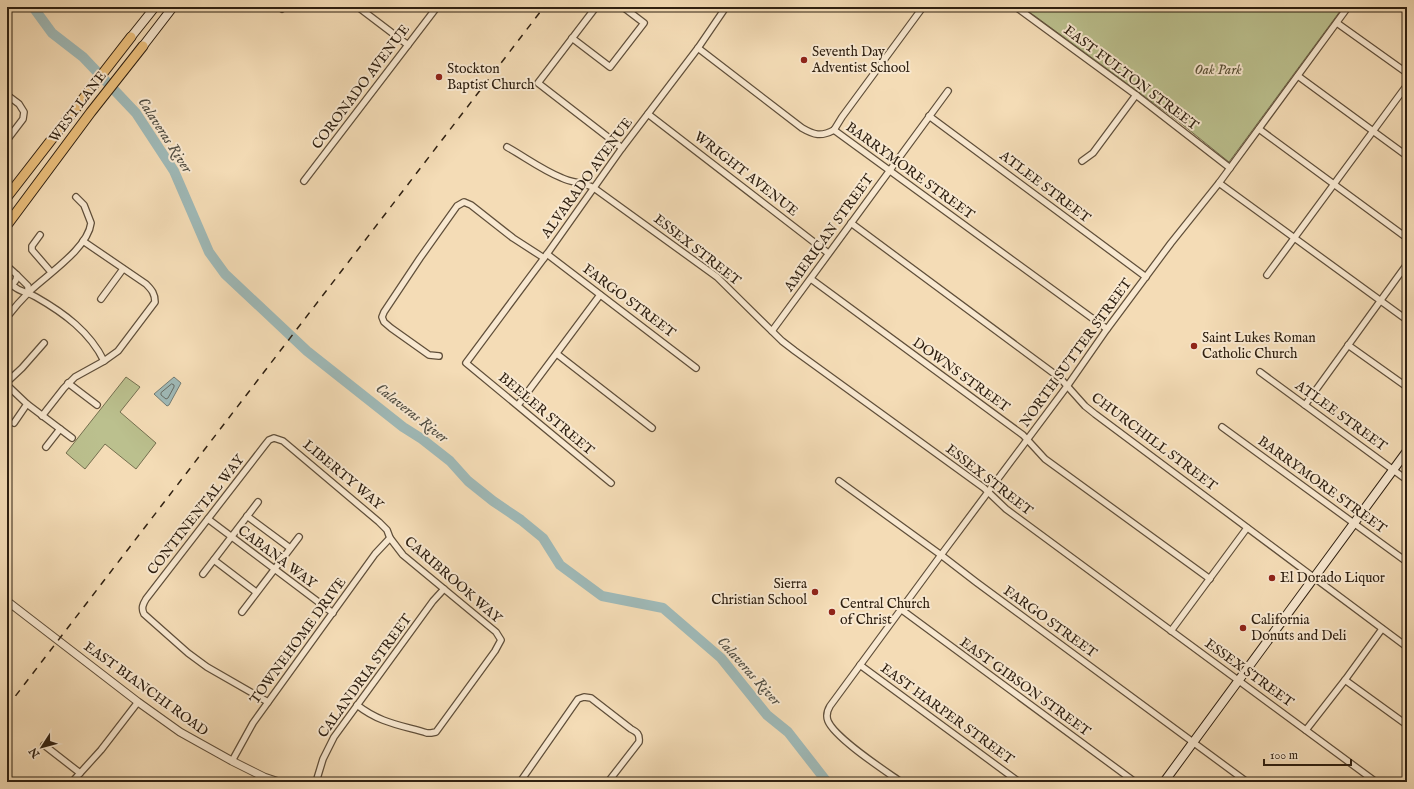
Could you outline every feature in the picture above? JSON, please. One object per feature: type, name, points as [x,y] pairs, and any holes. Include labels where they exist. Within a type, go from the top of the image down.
[{"type":"main road","name":"WEST LANE","points":[[7,197],[155,7]]},
{"type":"main road","name":"WEST LANE","points":[[7,225],[91,112],[173,7]]},
{"type":"main road","points":[[1164,782],[1407,451]]},
{"type":"street","points":[[358,7],[408,46]]},
{"type":"street","name":"CORONADO AVENUE","points":[[304,181],[437,7]]},
{"type":"street","points":[[596,7],[538,83],[622,148]]},
{"type":"street","points":[[572,38],[610,67],[644,23],[623,7]]},
{"type":"street","name":"ALVARADO AVENUE","points":[[466,363],[622,148],[698,48],[726,7]]},
{"type":"street","points":[[834,130],[923,7]]},
{"type":"street","name":"EAST FULTON STREET","points":[[1016,7],[1136,95],[1230,168]]},
{"type":"street","name":"NORTH SUTTER STREET","points":[[901,782],[848,744],[830,725],[827,716],[830,706],[1068,385],[1107,329],[1192,215],[1219,183],[1348,7]]},
{"type":"street","points":[[1337,23],[1407,74]]},
{"type":"street","name":"BARRYMORE STREET","points":[[698,48],[808,132],[820,135],[827,134],[834,130],[1107,329]]},
{"type":"street","points":[[1298,76],[1407,156]]},
{"type":"street","points":[[1267,275],[1407,85]]},
{"type":"street","name":"AMERICAN STREET","points":[[772,332],[828,253],[851,224],[948,91]]},
{"type":"street","points":[[7,95],[19,104],[23,109],[24,116],[7,140]]},
{"type":"street","points":[[1082,161],[1093,153],[1136,95]]},
{"type":"street","name":"WRIGHT AVENUE","points":[[648,114],[828,253]]},
{"type":"street","name":"ATLEE STREET","points":[[929,116],[1146,277]]},
{"type":"street","points":[[1259,129],[1407,238]]},
{"type":"street","name":"ESSEX STREET","points":[[507,147],[535,165],[563,179],[585,183],[594,188],[717,278],[772,332],[795,351],[989,492],[1006,509],[1376,782]]},
{"type":"street","points":[[1219,183],[1407,320]]},
{"type":"street","points":[[7,317],[28,292],[83,241],[91,223],[84,205],[76,197]]},
{"type":"street","name":"FARGO STREET","points":[[439,356],[429,355],[391,328],[384,322],[382,317],[420,258],[457,206],[464,202],[472,205],[513,238],[545,256],[600,295],[696,368]]},
{"type":"street","name":"CHURCHILL STREET","points":[[851,224],[1054,373],[1068,385],[1085,406],[1095,414],[1382,629],[1407,646]]},
{"type":"street","points":[[40,235],[32,246],[32,250],[51,272]]},
{"type":"street","points":[[42,416],[68,383],[83,372],[104,362],[118,351],[155,302],[155,296],[152,290],[146,284],[83,241]]},
{"type":"street","points":[[1304,404],[1407,264]]},
{"type":"street","points":[[7,266],[28,286],[28,292]]},
{"type":"street","points":[[101,299],[123,269]]},
{"type":"street","points":[[17,275],[16,280],[9,284],[22,292],[28,292],[49,304],[79,326],[100,353],[104,362]]},
{"type":"street","name":"DOWNS STREET","points":[[810,279],[1023,435],[1045,460],[1210,579]]},
{"type":"street","points":[[518,405],[600,295]]},
{"type":"street","points":[[7,382],[22,368],[44,343]]},
{"type":"street","points":[[1348,345],[1407,387]]},
{"type":"street","points":[[557,354],[652,428]]},
{"type":"street","name":"BEELER STREET","points":[[466,363],[611,483]]},
{"type":"street","name":"ATLEE STREET","points":[[1260,372],[1407,480]]},
{"type":"street","points":[[68,383],[97,405]]},
{"type":"street","points":[[7,385],[27,404],[72,438]]},
{"type":"street","points":[[14,423],[27,404]]},
{"type":"street","name":"BARRYMORE STREET","points":[[1222,427],[1407,562]]},
{"type":"street","points":[[46,447],[60,429]]},
{"type":"street","name":"CONTINENTAL WAY","points":[[268,702],[231,682],[188,653],[149,619],[144,614],[142,609],[146,599],[265,445],[269,440],[274,438]]},
{"type":"street","name":"LIBERTY WAY","points":[[274,438],[283,441],[380,522],[387,530],[390,538]]},
{"type":"street","name":"FARGO STREET","points":[[839,481],[1247,782]]},
{"type":"street","points":[[203,574],[258,502]]},
{"type":"street","points":[[247,516],[290,548]]},
{"type":"street","name":"CABANA WAY","points":[[208,519],[231,538],[333,613]]},
{"type":"street","points":[[1171,631],[1248,528]]},
{"type":"street","points":[[242,612],[299,537]]},
{"type":"street","name":"CARIBROOK WAY","points":[[357,705],[366,712],[383,721],[427,733],[436,732],[495,651],[501,640],[496,632],[403,555],[390,538]]},
{"type":"street","name":"TOWNEHOME DRIVE","points":[[232,761],[247,733],[268,702],[376,554],[390,538]]},
{"type":"street","points":[[214,560],[256,592]]},
{"type":"street","name":"CALANDRIA STREET","points":[[316,782],[323,758],[329,745],[433,601],[444,589]]},
{"type":"street","name":"EAST BIANCHI ROAD","points":[[7,601],[138,702],[180,732],[263,779],[279,782]]},
{"type":"street","name":"EAST GIBSON STREET","points":[[902,610],[1135,782]]},
{"type":"street","points":[[1306,730],[1382,629]]},
{"type":"street","name":"EAST HARPER STREET","points":[[860,665],[1019,782]]},
{"type":"street","points":[[1345,680],[1407,725]]},
{"type":"street","points":[[520,782],[578,699],[584,696],[591,698],[638,735],[639,742],[608,782]]},
{"type":"street","points":[[72,782],[101,750],[138,702]]},
{"type":"street","points":[[44,745],[80,773]]},
{"type":"green space","name":"Oak Park","points":[[1021,7],[1343,7],[1229,162],[1178,121]]},
{"type":"green space","points":[[126,377],[140,387],[120,412],[156,443],[136,469],[105,444],[85,469],[66,453]]},
{"type":"water","points":[[174,377],[181,383],[167,406],[154,394]]},
{"type":"waterway","name":"Calaveras River","points":[[33,7],[52,33],[83,57],[136,113],[174,171],[209,252],[225,274],[307,351],[403,427],[422,439],[450,461],[468,481],[543,538],[560,565],[602,596],[663,608],[721,658],[767,715],[788,732],[827,782]]},
{"type":"railway","points":[[7,707],[544,7]]},
{"type":"place","name":"Seventh Day Adventist School","points":[[804,60]]},
{"type":"place","name":"Stockton Baptist Church","points":[[439,77]]},
{"type":"place","name":"Saint Lukes Roman Catholic Church","points":[[1194,346]]},
{"type":"place","name":"El Dorado Liquor","points":[[1272,578]]},
{"type":"place","name":"Sierra Christian School","points":[[815,592]]},
{"type":"place","name":"Central Church of Christ","points":[[832,612]]},
{"type":"place","name":"California Donuts and Deli","points":[[1243,628]]}]
